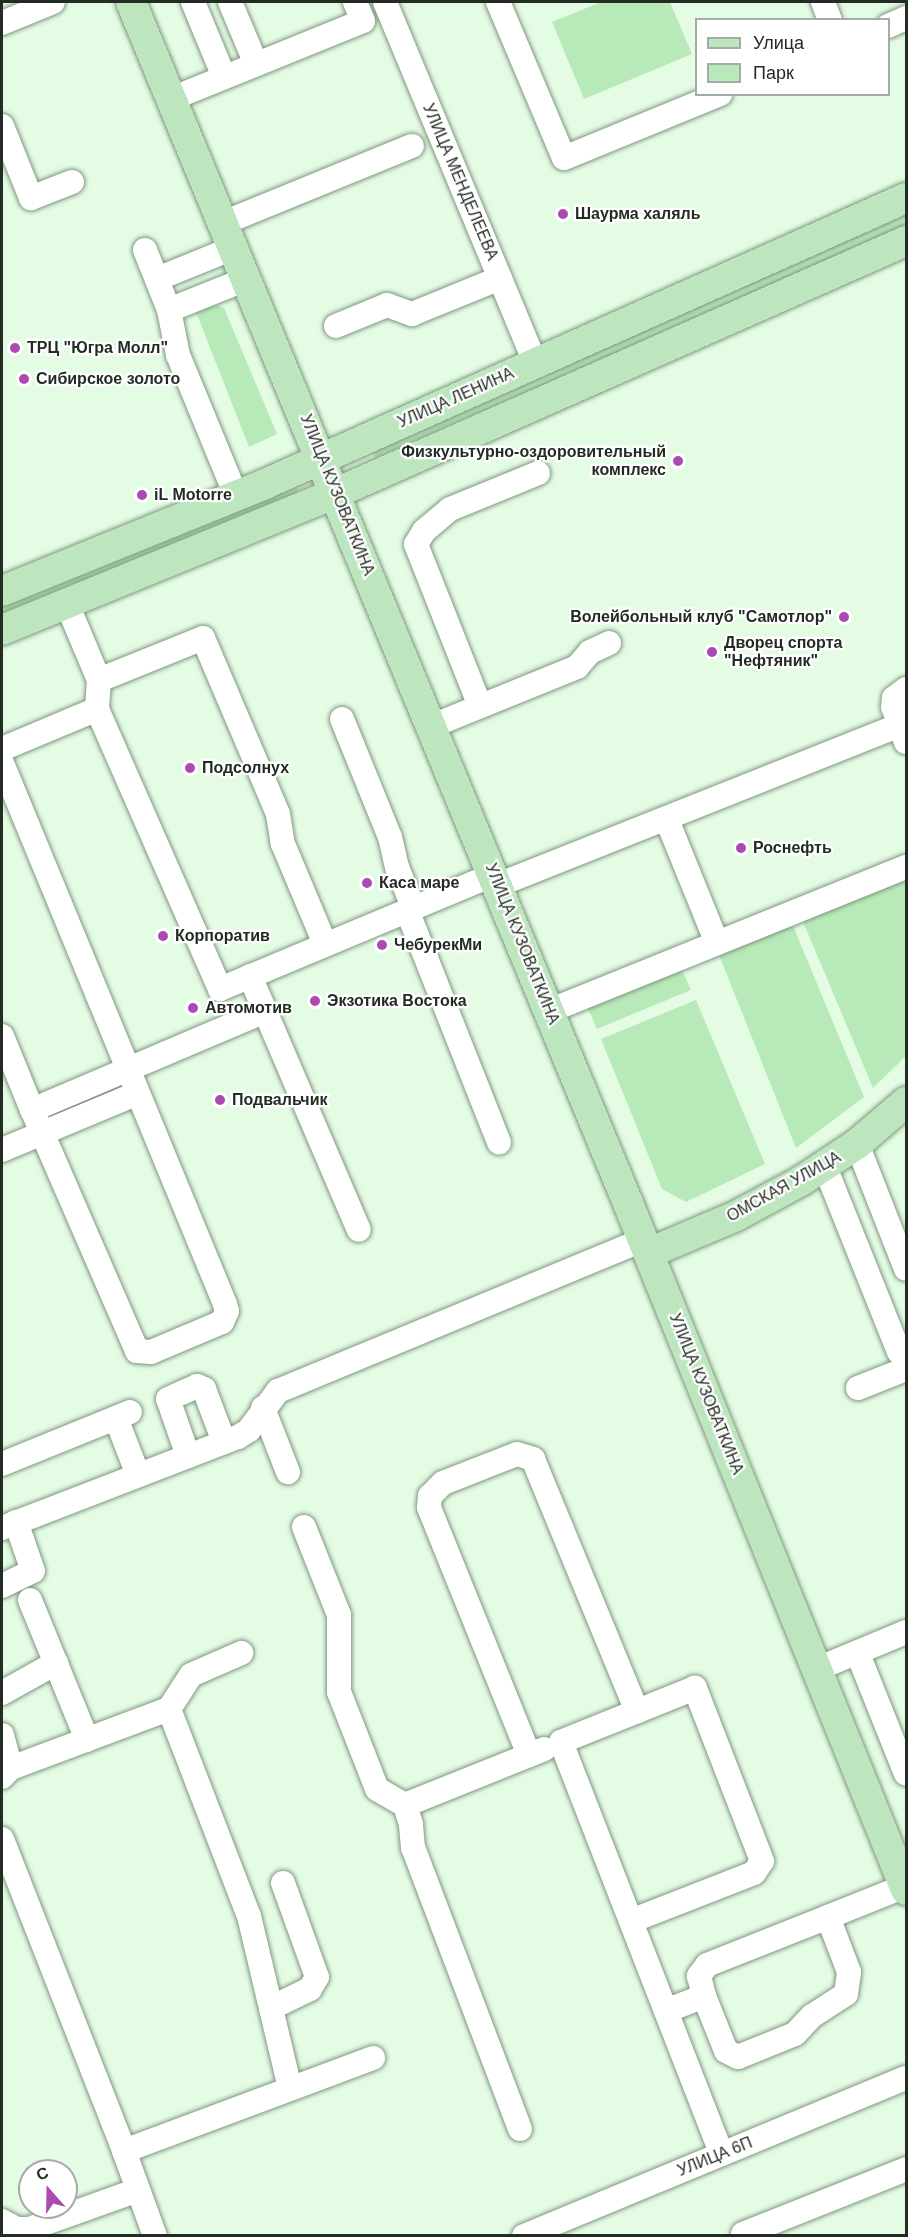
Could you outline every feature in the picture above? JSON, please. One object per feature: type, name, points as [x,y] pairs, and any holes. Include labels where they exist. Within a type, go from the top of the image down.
[{"type":"main road","name":"УЛИЦА КУЗОВАТКИНА","points":[[131,2],[322,458],[646,1246],[906,1888]]},
{"type":"main road","name":"УЛИЦА ЛЕНИНА","points":[[2,591],[236,496],[906,198]]},
{"type":"main road","points":[[2,630],[336,493],[906,241]]},
{"type":"main road","name":"ОМСКАЯ УЛИЦА","points":[[646,1246],[736,1216],[825,1167],[857,1144],[906,1102]]},
{"type":"street","points":[[2,23],[53,2]]},
{"type":"street","points":[[193,2],[224,77]]},
{"type":"street","points":[[230,2],[256,64]]},
{"type":"street","points":[[498,2],[564,158],[715,96]]},
{"type":"street","points":[[823,2],[829,18]]},
{"type":"street","points":[[171,99],[256,64],[359,11],[388,8]]},
{"type":"street","name":"УЛИЦА МЕНДЕЛЕЕВА","points":[[388,8],[535,362]]},
{"type":"street","points":[[890,25],[906,18]]},
{"type":"street","points":[[2,126],[31,198],[72,182]]},
{"type":"street","points":[[157,279],[228,235],[412,147]]},
{"type":"street","points":[[145,250],[169,310],[178,355],[236,496]]},
{"type":"street","points":[[336,326],[387,305],[412,314],[500,278]]},
{"type":"street","points":[[169,310],[246,279]]},
{"type":"street","points":[[480,706],[416,544],[424,531],[450,509],[538,473]]},
{"type":"street","points":[[67,604],[99,680],[97,709],[220,989],[221,1030]]},
{"type":"street","points":[[99,680],[203,638],[278,814],[283,844],[325,944]]},
{"type":"street","points":[[432,726],[577,667],[590,652],[609,643]]},
{"type":"street","points":[[220,989],[410,909],[668,820],[903,733],[894,698],[906,689]]},
{"type":"street","points":[[2,748],[97,709]]},
{"type":"street","points":[[342,719],[390,837],[410,909],[499,1142]]},
{"type":"street","points":[[2,763],[225,1304],[225,1318],[215,1327],[151,1352],[142,1353],[133,1346],[2,1036]]},
{"type":"street","points":[[668,820],[717,944]]},
{"type":"street","points":[[549,1011],[906,867]]},
{"type":"street","points":[[250,976],[359,1230]]},
{"type":"street","points":[[32,1110],[265,1011]]},
{"type":"street","points":[[2,1150],[138,1093]]},
{"type":"street","points":[[857,1144],[906,1269]]},
{"type":"street","points":[[825,1167],[903,1360],[858,1388]]},
{"type":"street","points":[[2,1586],[33,1571],[9,1525],[224,1442],[249,1430],[263,1408],[278,1391],[646,1246]]},
{"type":"street","points":[[188,1456],[168,1402],[170,1396],[188,1389],[197,1386],[204,1389],[224,1442]]},
{"type":"street","points":[[263,1408],[288,1472]]},
{"type":"street","points":[[2,1464],[123,1415],[138,1475]]},
{"type":"street","points":[[529,1755],[429,1507],[430,1496],[443,1482],[516,1454],[533,1459],[637,1711]]},
{"type":"street","points":[[304,1527],[339,1616],[339,1692],[377,1789],[405,1805],[411,1824],[413,1848],[520,2129]]},
{"type":"street","points":[[30,1600],[87,1740]]},
{"type":"street","points":[[820,1675],[906,1632]]},
{"type":"street","points":[[820,1675],[862,1664],[906,1645]]},
{"type":"street","points":[[2,1735],[6,1773],[169,1710],[191,1675],[241,1653]]},
{"type":"street","points":[[2,1693],[56,1663]]},
{"type":"street","points":[[862,1664],[906,1774]]},
{"type":"street","points":[[405,1805],[695,1688],[762,1861],[754,1873],[631,1920]]},
{"type":"street","points":[[169,1710],[249,1916],[290,2088]]},
{"type":"street","points":[[561,1742],[722,2154]]},
{"type":"street","points":[[2,1839],[155,2235]]},
{"type":"street","points":[[271,2008],[310,1989],[317,1977],[283,1883]]},
{"type":"street","points":[[828,1917],[848,1967],[850,1987],[846,1994],[812,2016],[789,2038],[746,2055],[730,2056],[704,1996],[699,1976],[706,1965],[828,1917],[906,1888]]},
{"type":"street","points":[[666,2011],[704,1996]]},
{"type":"street","points":[[124,2151],[373,2058]]},
{"type":"street","name":"УЛИЦА 6П","points":[[524,2235],[906,2078]]},
{"type":"street","points":[[743,2234],[906,2169]]},
{"type":"street","points":[[2,2221],[17,2229],[29,2229],[138,2190]]},
{"type":"green space","points":[[601,2],[670,2],[692,54],[584,99],[552,22]]},
{"type":"green space","points":[[906,213],[906,225],[375,458],[372,449]]},
{"type":"green space","points":[[212,303],[224,308],[277,434],[249,447],[194,307]]},
{"type":"green space","points":[[293,487],[298,489],[296,494],[2,615],[2,605]]},
{"type":"green space","points":[[906,875],[906,1056],[873,1088],[804,924],[805,916]]},
{"type":"green space","points":[[784,923],[794,928],[864,1097],[796,1148],[717,950]]},
{"type":"green space","points":[[681,968],[691,990],[597,1029],[587,1006]]},
{"type":"green space","points":[[696,1000],[765,1164],[686,1202],[662,1189],[601,1039]]},
{"type":"place","name":"Шаурма халяль","points":[[563,214]]},
{"type":"place","name":"ТРЦ \"Югра Молл\"","points":[[15,348]]},
{"type":"place","name":"Сибирское золото","points":[[24,379]]},
{"type":"place","name":"Физкультурно-оздоровительный комплекс","points":[[678,461]]},
{"type":"place","name":"iL Motorre","points":[[142,495]]},
{"type":"place","name":"Волейбольный клуб \"Самотлор\"","points":[[844,617]]},
{"type":"place","name":"Дворец спорта \"Нефтяник\"","points":[[712,652]]},
{"type":"place","name":"Подсолнух","points":[[190,768]]},
{"type":"place","name":"Роснефть","points":[[741,848]]},
{"type":"place","name":"Каса маре","points":[[367,883]]},
{"type":"place","name":"Корпоратив","points":[[163,936]]},
{"type":"place","name":"ЧебурекМи","points":[[382,945]]},
{"type":"place","name":"Экзотика Востока","points":[[315,1001]]},
{"type":"place","name":"Автомотив","points":[[193,1008]]},
{"type":"place","name":"Подвальчик","points":[[220,1100]]}]
